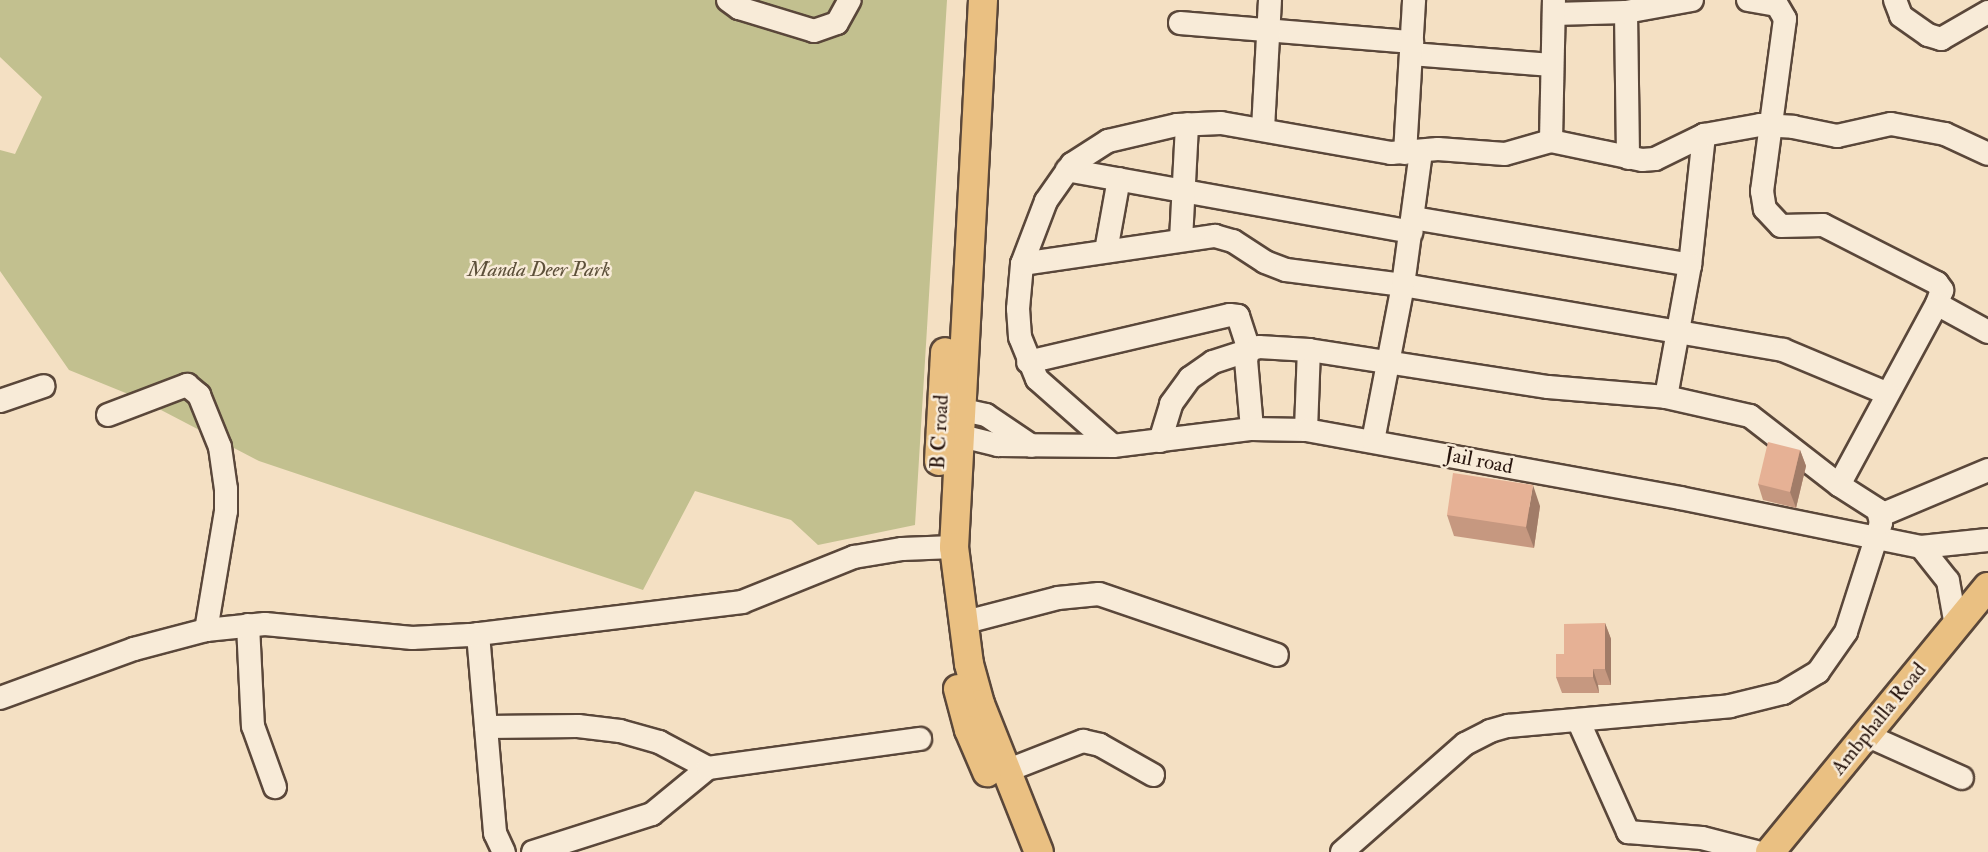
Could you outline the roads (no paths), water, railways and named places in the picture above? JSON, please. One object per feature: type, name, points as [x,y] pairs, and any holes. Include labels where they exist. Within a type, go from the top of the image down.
[{"type":"main road","points":[[966,0],[972,44]]},
{"type":"main road","points":[[983,0],[972,44],[951,420],[944,622],[969,730],[1019,852]]},
{"type":"main road","points":[[946,547],[980,704],[1039,852]]},
{"type":"main road","name":"Ambphalla Road","points":[[1770,852],[1988,587]]},
{"type":"street","points":[[728,0],[739,8],[814,31],[837,23],[850,0]]},
{"type":"street","points":[[1263,129],[1270,0]]},
{"type":"street","points":[[1372,441],[1390,361],[1412,225],[1413,0]]},
{"type":"street","points":[[1551,141],[1554,7],[1626,12],[1692,0]]},
{"type":"street","points":[[1748,0],[1777,5],[1785,19],[1762,198],[1775,223],[1786,227],[1817,223],[1937,283],[1942,290],[1937,304],[1886,393],[1839,485]]},
{"type":"street","points":[[1895,0],[1901,16],[1928,35],[1941,39],[1988,12]]},
{"type":"street","points":[[1626,12],[1628,158]]},
{"type":"street","points":[[1180,23],[1269,31],[1552,65]]},
{"type":"street","points":[[1113,446],[1049,392],[1028,362],[1018,309],[1022,264],[1046,201],[1067,170],[1108,141],[1187,124],[1221,123],[1263,129],[1333,145],[1413,152],[1449,150],[1505,154],[1551,141],[1628,158],[1655,159],[1704,135],[1772,124],[1838,136],[1891,124],[1911,125],[1945,134],[1988,154]]},
{"type":"street","points":[[1181,240],[1187,124]]},
{"type":"street","points":[[1666,397],[1690,265],[1704,135]]},
{"type":"street","points":[[1067,170],[1412,225],[1690,265]]},
{"type":"street","points":[[1106,251],[1119,179]]},
{"type":"street","points":[[1022,264],[1181,240],[1224,237],[1265,262],[1286,270],[1403,285],[1783,350],[1886,393]]},
{"type":"street","points":[[1937,304],[1988,333]]},
{"type":"street","points":[[1028,362],[1230,315],[1242,320],[1249,350],[1246,360],[1252,429]]},
{"type":"street","points":[[1160,441],[1171,404],[1190,378],[1213,362],[1249,350],[1273,347],[1309,350],[1548,387],[1666,397],[1750,416],[1881,515]]},
{"type":"street","points":[[1305,430],[1309,350]]},
{"type":"street","points":[[108,415],[187,385],[199,395],[220,447],[226,489],[226,511],[206,630]]},
{"type":"street","points":[[0,401],[44,386]]},
{"type":"street","name":"Jail road","points":[[951,420],[986,416],[1032,446],[1113,446],[1252,429],[1305,430],[1680,498],[1878,540],[1922,547],[1988,540]]},
{"type":"street","points":[[1881,515],[1988,470]]},
{"type":"street","points":[[1342,852],[1465,744],[1508,726],[1730,706],[1802,684],[1834,654],[1846,632],[1878,540],[1881,515]]},
{"type":"street","points":[[0,698],[134,649],[206,630],[248,625],[412,638],[478,634],[742,602],[854,557],[946,547]]},
{"type":"street","points":[[1922,547],[1948,581],[1956,626]]},
{"type":"street","points":[[962,623],[1058,598],[1099,594],[1277,655]]},
{"type":"street","points":[[248,625],[253,726],[275,788]]},
{"type":"street","points":[[478,634],[496,846]]},
{"type":"street","points":[[1578,720],[1628,832],[1702,838],[1756,852]]},
{"type":"street","points":[[486,727],[578,726],[620,731],[659,742],[708,768]]},
{"type":"street","points":[[1866,735],[1962,778]]},
{"type":"street","points":[[532,852],[652,814],[708,768],[920,739]]},
{"type":"street","points":[[1006,771],[1083,741],[1100,745],[1153,775]]},
{"type":"park label","name":"Manda Deer Park","points":[[539,270]]}]
